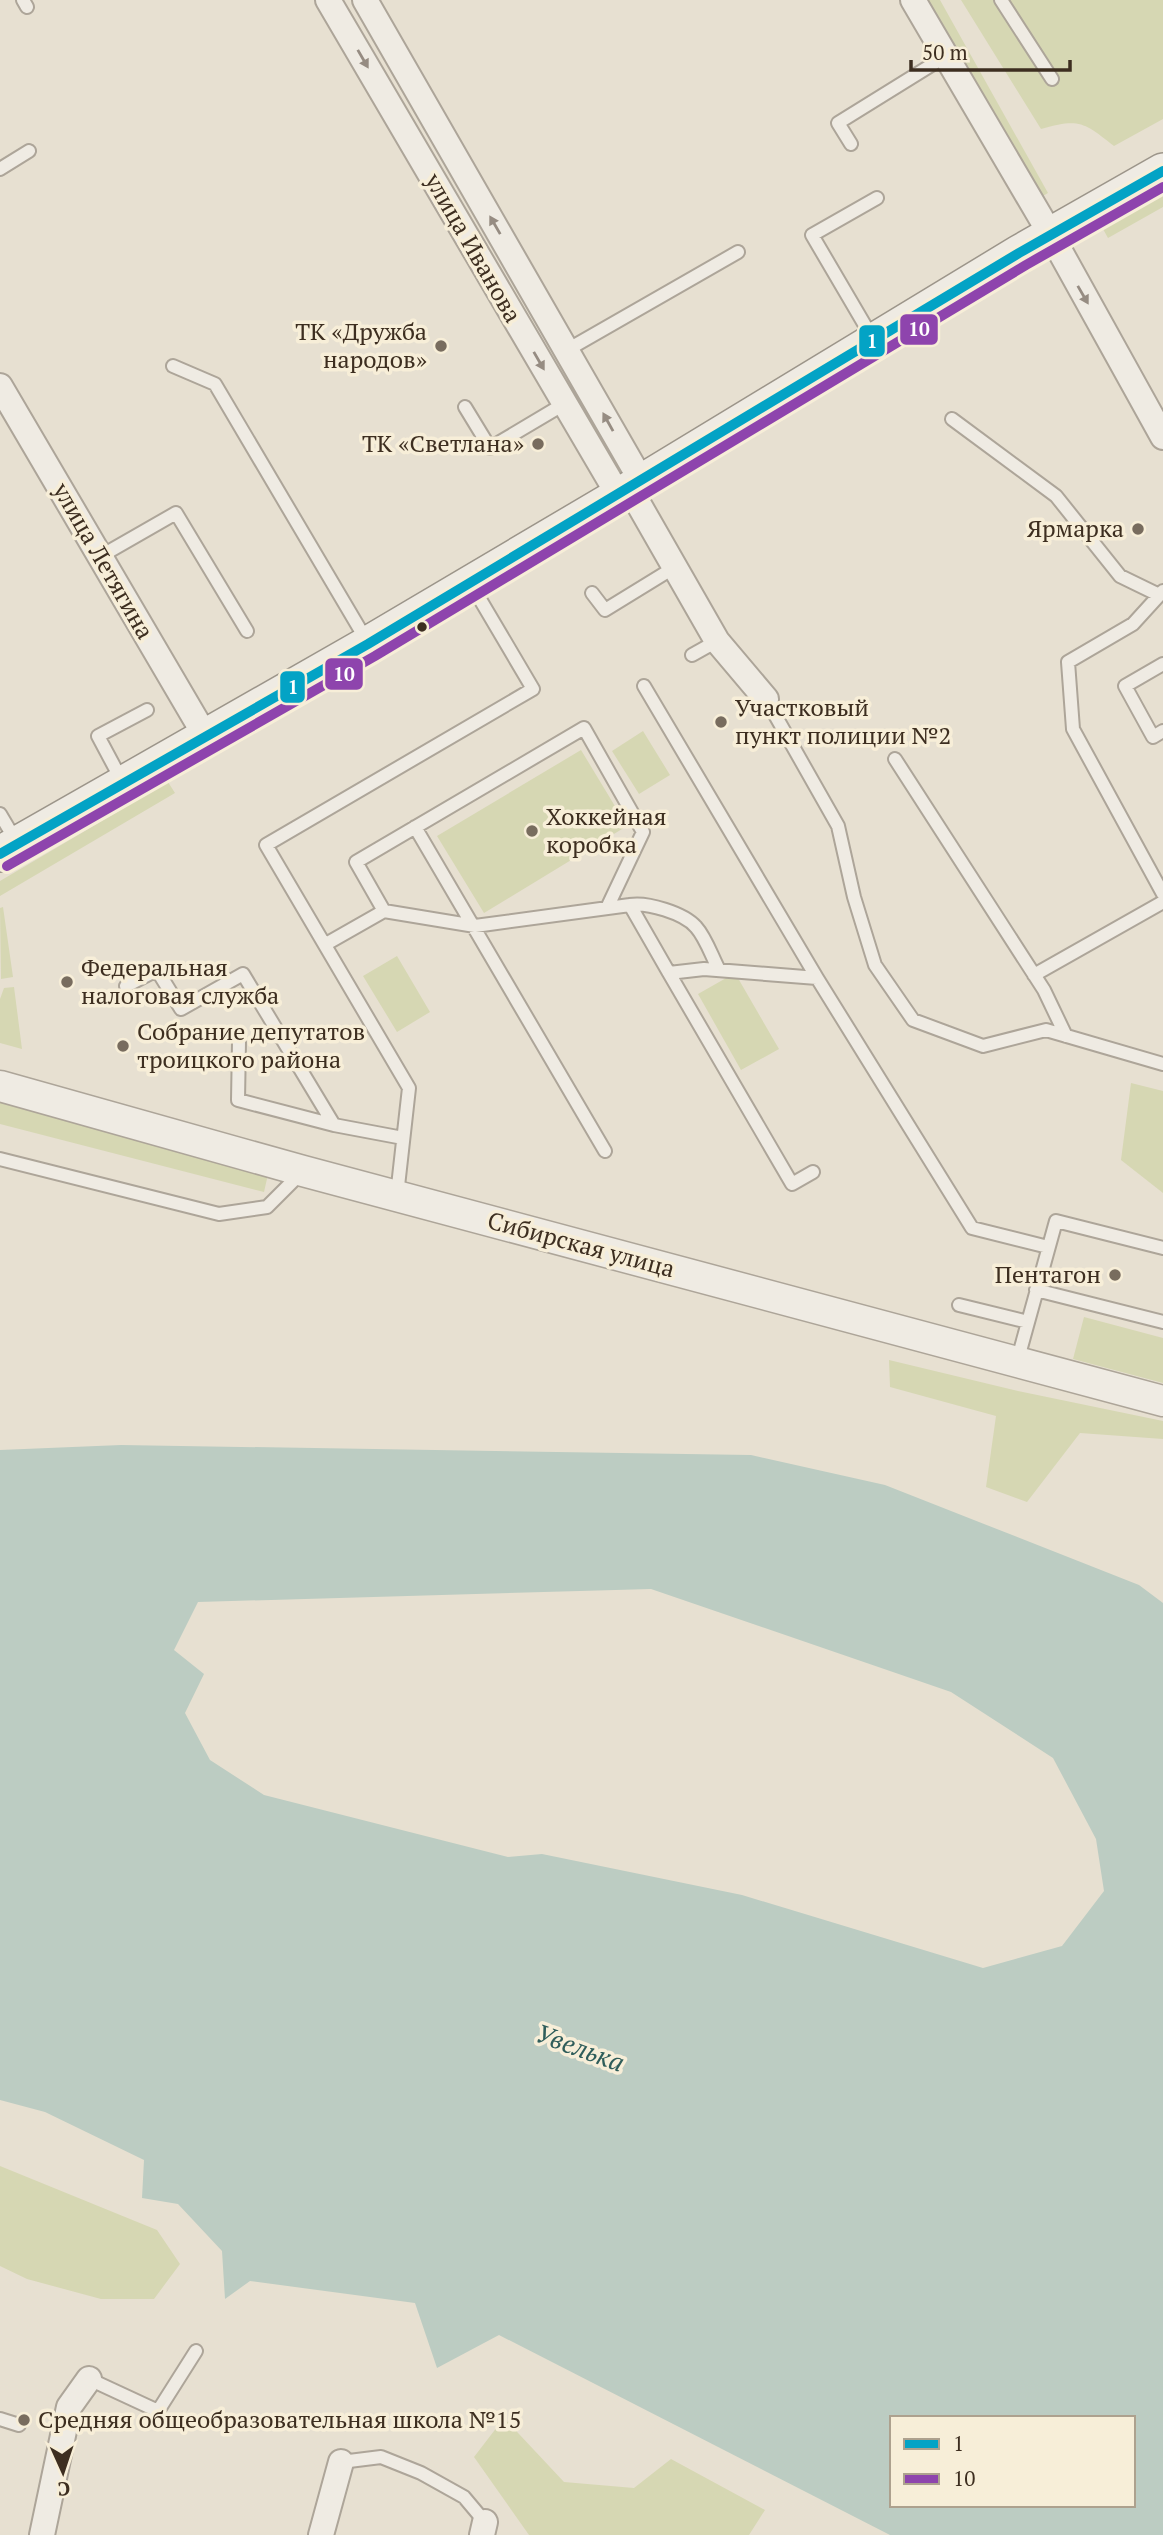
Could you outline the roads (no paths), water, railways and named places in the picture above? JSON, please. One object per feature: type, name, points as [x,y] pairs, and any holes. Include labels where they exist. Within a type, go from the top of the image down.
[{"type":"main road","points":[[9,849],[368,644],[630,489],[873,340],[1163,171]]},
{"type":"street","name":"улица Иванова","points":[[328,0],[564,404],[630,489]]},
{"type":"street","name":"улица Иванова","points":[[365,0],[567,350],[630,489],[717,641],[766,699]]},
{"type":"street","points":[[913,0],[1051,235],[1163,437]]},
{"type":"street","name":"улица Летягина","points":[[2,395],[101,556],[206,737]]},
{"type":"street","name":"Сибирская улица","points":[[0,1086],[303,1171],[1163,1401]]},
{"type":"street","points":[[43,2535],[69,2407],[89,2379]]},
{"type":"street","points":[[321,2535],[341,2462]]},
{"type":"lane","points":[[1001,0],[1052,79]]},
{"type":"lane","points":[[851,144],[838,123],[946,56]]},
{"type":"lane","points":[[0,169],[29,151]]},
{"type":"lane","points":[[873,340],[812,236],[877,198]]},
{"type":"lane","points":[[567,350],[738,253]]},
{"type":"lane","points":[[173,366],[215,384],[368,644]]},
{"type":"lane","points":[[465,407],[490,448],[564,404]]},
{"type":"lane","points":[[953,419],[1056,496],[1120,576],[1160,593],[1133,624],[1068,662],[1073,729],[1163,894]]},
{"type":"lane","points":[[101,556],[176,513],[247,631]]},
{"type":"lane","points":[[593,593],[605,610],[675,567]]},
{"type":"lane","points":[[397,1195],[409,1088],[267,845],[533,689],[471,583]]},
{"type":"lane","points":[[692,655],[717,641]]},
{"type":"lane","points":[[1163,664],[1125,686],[1153,737],[1163,731]]},
{"type":"lane","points":[[644,686],[817,978],[972,1228],[1048,1247]]},
{"type":"lane","points":[[766,699],[838,826],[854,897],[875,965],[913,1020],[983,1046],[1046,1030],[1163,1064]]},
{"type":"lane","points":[[124,784],[98,736],[147,710]]},
{"type":"lane","points":[[384,911],[356,862],[584,729],[643,832],[607,908]]},
{"type":"lane","points":[[895,759],[1034,975],[1066,1036]]},
{"type":"lane","points":[[0,814],[9,849]]},
{"type":"lane","points":[[415,827],[605,1151]]},
{"type":"lane","points":[[326,944],[384,911],[475,926],[643,902],[695,926],[719,970]]},
{"type":"lane","points":[[1034,975],[1163,902]]},
{"type":"lane","points":[[630,905],[792,1184],[813,1172]]},
{"type":"lane","points":[[126,986],[157,970],[181,1009],[243,974],[334,1125]]},
{"type":"lane","points":[[669,972],[719,970],[817,978]]},
{"type":"lane","points":[[239,1042],[238,1100],[334,1125],[403,1138]]},
{"type":"lane","points":[[0,1159],[219,1214],[267,1207],[303,1171]]},
{"type":"lane","points":[[1017,1362],[1056,1221],[1163,1248]]},
{"type":"lane","points":[[1037,1290],[1163,1322]]},
{"type":"lane","points":[[959,1305],[1028,1322]]},
{"type":"lane","points":[[89,2379],[158,2411],[196,2351]]},
{"type":"lane","points":[[0,2419],[19,2425]]},
{"type":"lane","points":[[341,2462],[381,2457],[421,2473],[464,2497],[484,2528]]},
{"type":"water","name":"Увелька","points":[[121,1445],[751,1455],[885,1485],[1139,1585],[1163,1603],[1163,2535],[890,2535],[499,2335],[437,2368],[415,2303],[250,2281],[225,2299],[222,2251],[178,2204],[142,2198],[144,2160],[45,2112],[0,2100],[0,1450]],"holes":[[[651,1589],[951,1692],[1053,1758],[1096,1839],[1104,1891],[1062,1946],[983,1968],[742,1895],[542,1854],[508,1857],[264,1795],[210,1760],[185,1713],[204,1674],[174,1650],[198,1602]]]},
{"type":"place","name":"ТК «Дружба народов»","points":[[441,346]]},
{"type":"place","name":"ТК «Светлана»","points":[[538,444]]},
{"type":"place","name":"Ярмарка","points":[[1138,529]]},
{"type":"place","name":"Участковый пункт полиции №2","points":[[721,722]]},
{"type":"place","name":"Хоккейная коробка","points":[[532,831]]},
{"type":"place","name":"Федеральная налоговая служба","points":[[67,982]]},
{"type":"place","name":"Собрание депутатов троицкого района","points":[[123,1046]]},
{"type":"place","name":"Пентагон","points":[[1115,1275]]},
{"type":"place","name":"Средняя общеобразовательная школа №15","points":[[24,2420]]}]
